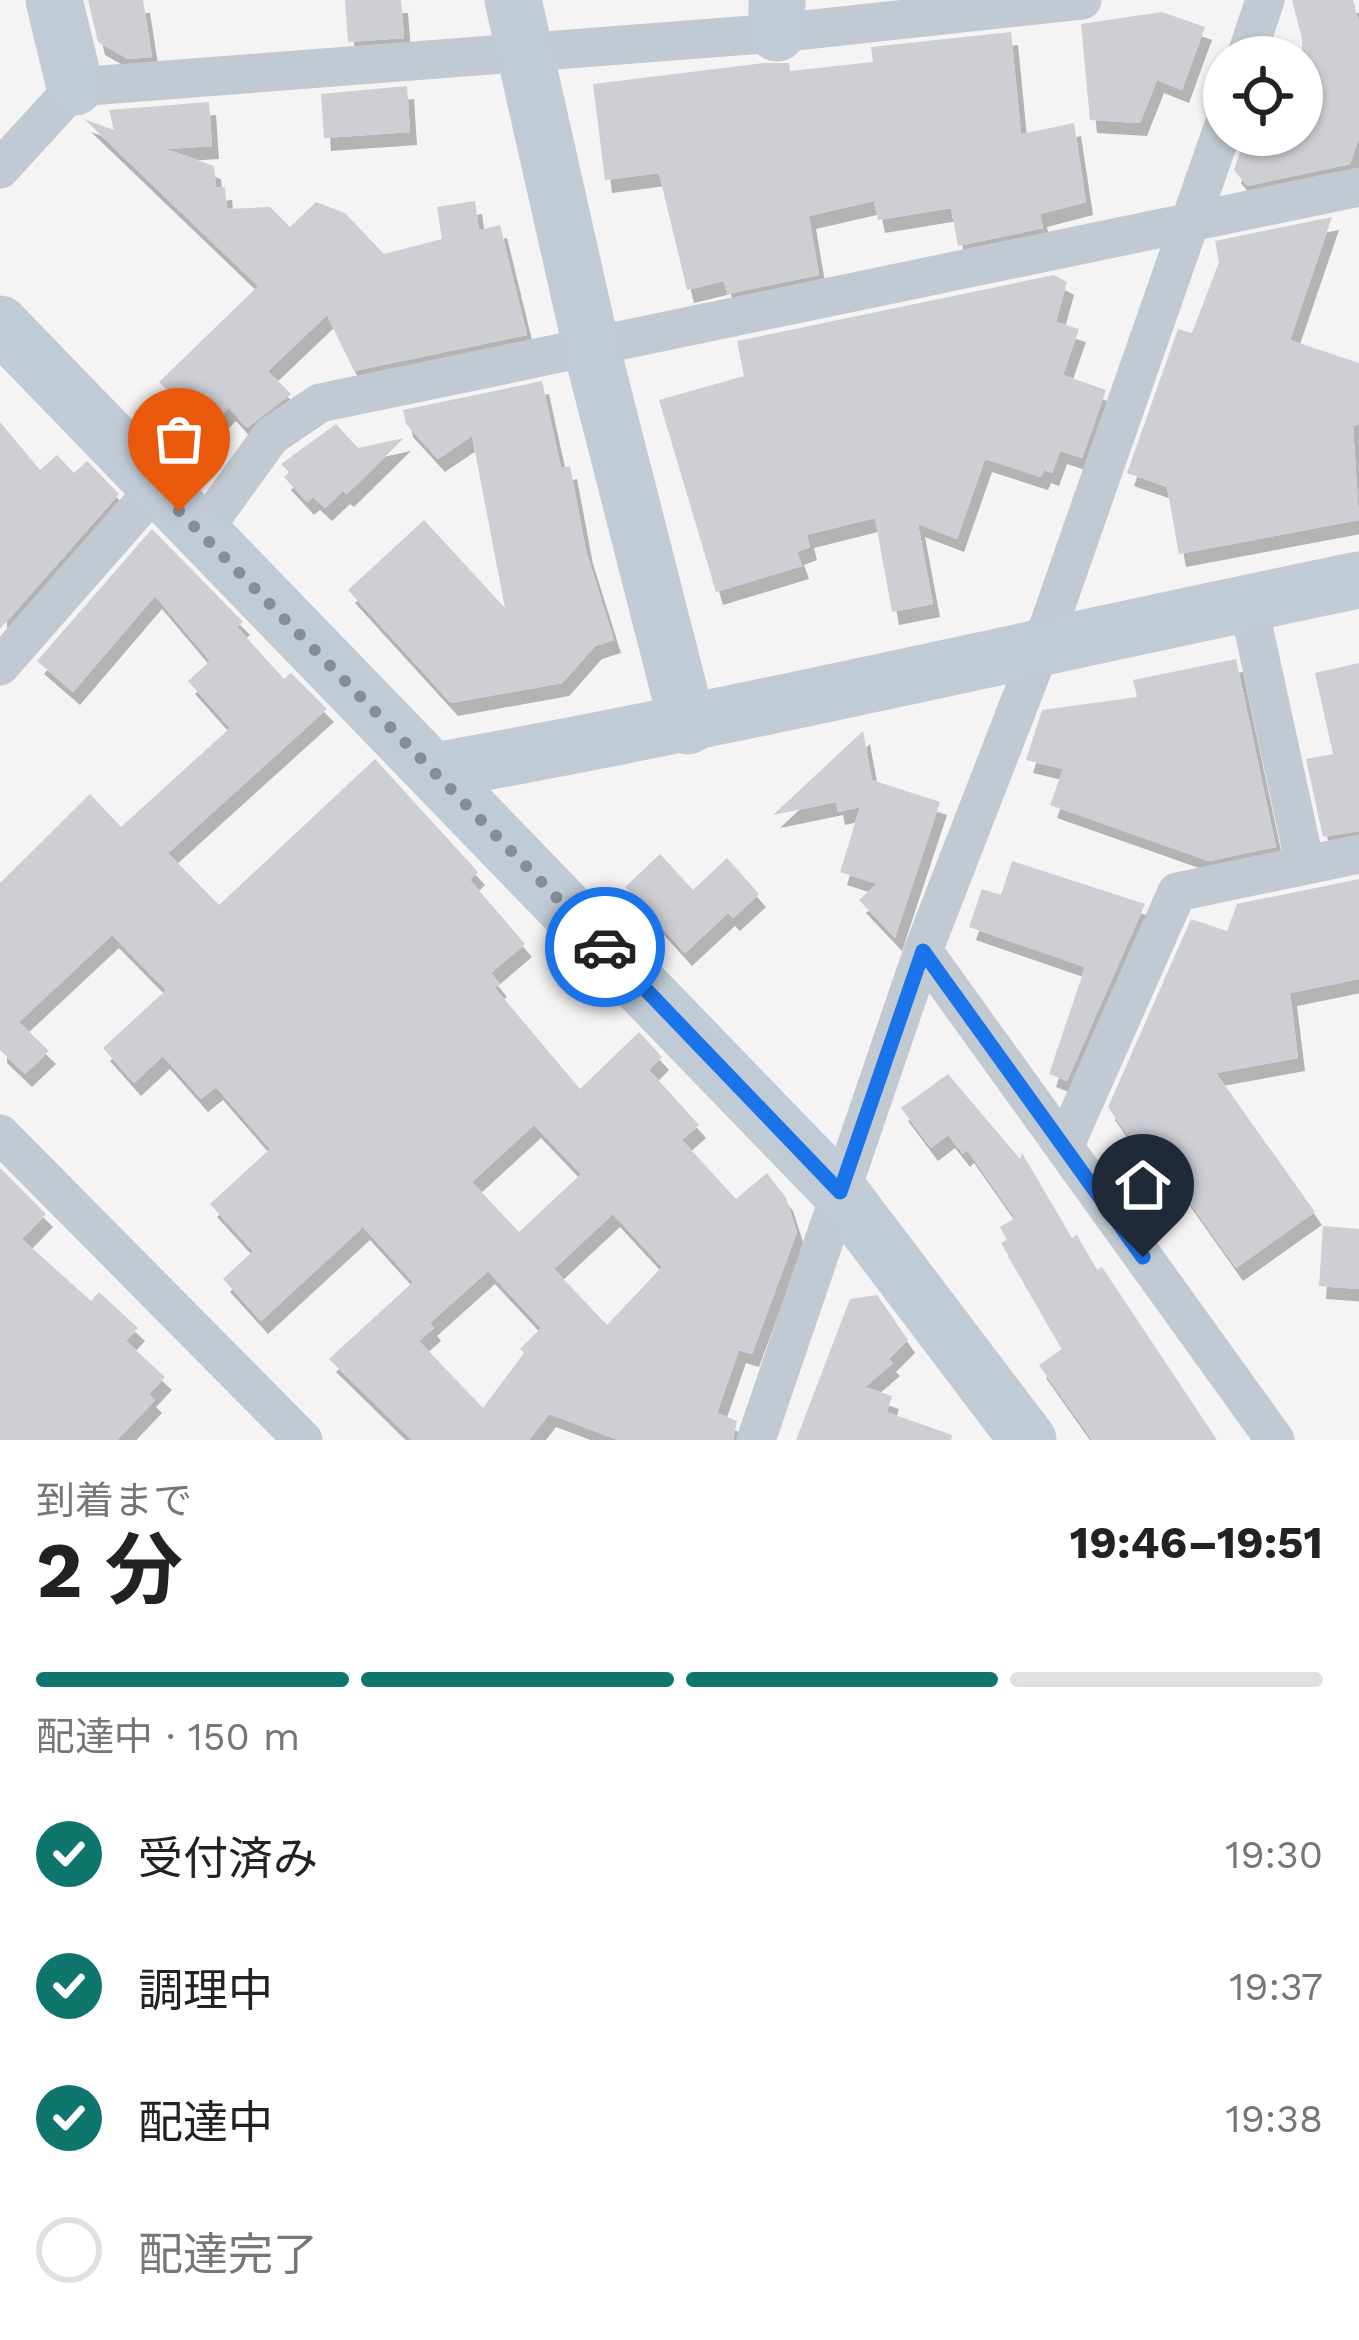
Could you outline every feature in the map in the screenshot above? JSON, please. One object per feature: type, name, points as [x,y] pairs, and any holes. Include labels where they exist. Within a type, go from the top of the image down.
[{"type":"street","points":[[54,0],[75,87]]},
{"type":"street","points":[[0,169],[75,87],[520,25],[1082,0]]},
{"type":"street","points":[[1253,36],[1265,0]]},
{"type":"street","points":[[520,25],[591,346],[688,726]]},
{"type":"street","points":[[756,1440],[923,951],[1042,645],[1214,156]]},
{"type":"street","points":[[201,533],[271,436],[320,404],[1359,187]]},
{"type":"street","points":[[0,324],[840,1192],[1028,1440]]},
{"type":"street","points":[[0,666],[156,488]]},
{"type":"street","points":[[435,771],[688,726],[1042,645],[1359,580]]},
{"type":"street","points":[[1248,603],[1305,866]]},
{"type":"street","points":[[1064,1147],[1177,892],[1359,854]]},
{"type":"street","points":[[923,951],[1275,1440]]},
{"type":"street","points":[[0,1134],[303,1440]]},
{"type":"building","points":[[88,0],[143,0],[152,57],[128,59],[98,42]]},
{"type":"building","points":[[345,0],[401,0],[404,38],[348,42]]},
{"type":"building","points":[[1292,0],[1353,0],[1359,23],[1359,138],[1350,164],[1247,186],[1234,170],[1239,156],[1323,156],[1323,36],[1301,36]]},
{"type":"building","points":[[1162,12],[1205,27],[1182,90],[1157,80],[1140,123],[1090,120],[1081,24]]},
{"type":"building","points":[[1011,32],[1021,134],[1074,123],[1086,202],[1040,214],[1043,228],[958,246],[951,208],[878,220],[874,201],[809,216],[819,275],[727,294],[724,281],[687,290],[659,173],[605,180],[593,84],[764,63],[789,63],[790,71],[873,62],[871,47]]},
{"type":"building","points":[[407,86],[410,132],[324,138],[321,94]]},
{"type":"building","points":[[209,102],[212,146],[166,149],[214,166],[216,188],[225,187],[227,209],[270,207],[290,227],[316,202],[345,213],[384,254],[442,239],[437,207],[475,201],[479,230],[500,225],[527,335],[354,371],[327,315],[268,371],[291,394],[247,428],[229,408],[206,431],[159,382],[258,286],[84,119],[114,130],[109,110]]},
{"type":"building","points":[[1332,217],[1290,340],[1359,363],[1359,424],[1353,426],[1359,520],[1179,554],[1167,487],[1127,473],[1178,329],[1192,333],[1219,262],[1215,241]]},
{"type":"building","points":[[1054,275],[1067,282],[1056,322],[1079,329],[1063,375],[1106,390],[1082,458],[1060,451],[1052,473],[1044,470],[1041,477],[985,459],[957,539],[918,524],[933,604],[892,612],[875,518],[807,535],[810,547],[797,552],[802,566],[716,592],[659,400],[744,376],[737,341]]},
{"type":"building","points":[[542,381],[561,468],[570,466],[586,551],[614,640],[595,646],[562,683],[451,703],[348,590],[424,520],[505,608],[472,436],[438,459],[406,424],[403,410]]},
{"type":"building","points":[[0,422],[40,470],[57,455],[74,473],[87,461],[119,494],[0,629]]},
{"type":"building","points":[[336,424],[358,448],[404,438],[347,494],[343,491],[325,508],[313,497],[307,502],[284,477],[289,472],[281,464]]},
{"type":"building","points":[[152,529],[243,622],[237,627],[284,679],[291,673],[327,709],[168,853],[219,905],[375,759],[478,872],[470,880],[525,944],[491,973],[500,984],[495,988],[580,1089],[639,1032],[662,1057],[649,1070],[699,1125],[682,1140],[736,1199],[767,1173],[786,1198],[797,1232],[752,1354],[739,1350],[717,1413],[737,1421],[733,1440],[618,1440],[549,1414],[529,1440],[412,1440],[329,1359],[413,1282],[363,1227],[261,1321],[223,1279],[253,1251],[210,1204],[270,1149],[216,1087],[201,1099],[163,1056],[134,1083],[103,1048],[166,990],[112,935],[19,1022],[49,1051],[25,1074],[0,1050],[0,883],[90,794],[121,827],[230,728],[188,681],[210,661],[155,596],[73,692],[37,661]],"holes":[[[534,1125],[581,1174],[519,1232],[472,1182]],[[613,1214],[662,1267],[607,1325],[554,1269]],[[488,1271],[541,1328],[520,1349],[524,1353],[483,1408],[419,1341],[434,1328],[430,1323]]]},
{"type":"building","points":[[1236,659],[1276,847],[1209,861],[1050,805],[1063,769],[1026,760],[1042,710],[1137,697],[1133,680]]},
{"type":"building","points":[[1359,663],[1359,831],[1323,837],[1306,759],[1333,754],[1315,673]]},
{"type":"building","points":[[863,731],[872,780],[940,802],[895,938],[859,900],[877,884],[840,872],[860,807],[838,812],[836,802],[773,815]]},
{"type":"building","points":[[660,854],[693,890],[727,858],[759,894],[733,918],[728,913],[685,953],[625,887]]},
{"type":"building","points":[[1012,861],[1145,904],[1067,1081],[1049,1074],[1085,967],[969,927],[982,889],[1001,895]]},
{"type":"building","points":[[1359,879],[1359,979],[1290,993],[1298,1058],[1216,1073],[1315,1212],[1236,1268],[1161,1162],[1135,1180],[1113,1148],[1129,1137],[1108,1107],[1191,919],[1227,931],[1237,904]]},
{"type":"building","points":[[948,1074],[1020,1159],[1022,1153],[1072,1238],[1077,1235],[1097,1270],[1102,1267],[1217,1440],[1092,1440],[1039,1365],[1062,1349],[1001,1243],[1007,1240],[1000,1227],[1015,1218],[967,1150],[963,1154],[948,1135],[931,1148],[901,1108]]},
{"type":"building","points":[[0,1168],[46,1214],[22,1239],[91,1301],[99,1292],[138,1328],[126,1341],[165,1377],[149,1394],[155,1400],[117,1440],[0,1440]]},
{"type":"building","points":[[1323,1226],[1359,1229],[1359,1289],[1319,1286]]},
{"type":"building","points":[[877,1295],[908,1340],[889,1359],[893,1363],[865,1387],[892,1396],[887,1412],[952,1435],[951,1440],[796,1440],[850,1299]]},
{"type":"way so far","points":[[179,511],[605,947]]},
{"type":"route","points":[[605,947],[840,1192],[923,951],[1143,1257]]}]
